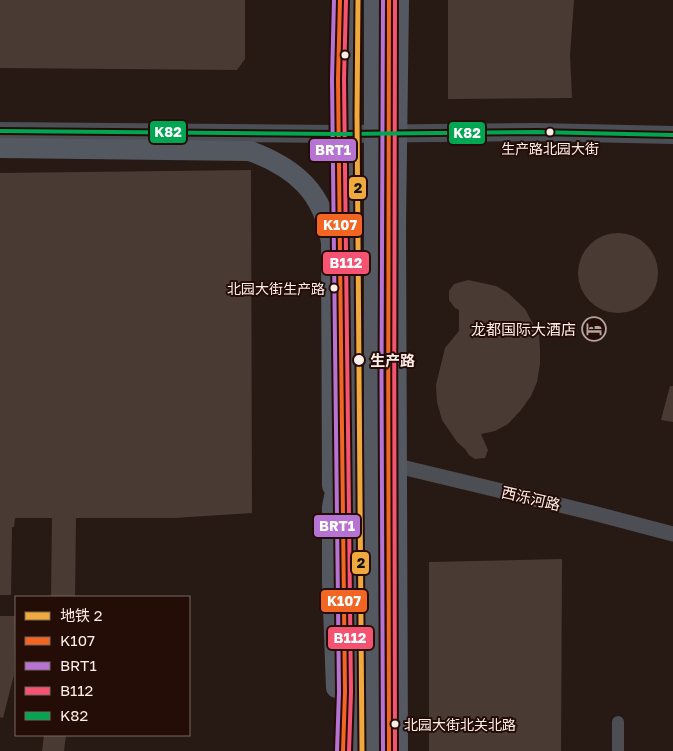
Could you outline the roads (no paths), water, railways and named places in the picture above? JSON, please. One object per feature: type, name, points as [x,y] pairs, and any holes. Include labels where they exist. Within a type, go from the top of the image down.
[{"type":"highway","points":[[348,0],[346,376],[350,536],[350,751]]},
{"type":"highway","points":[[374,0],[376,751]]},
{"type":"highway","points":[[398,751],[396,222],[399,0]]},
{"type":"highway","points":[[0,148],[250,151],[275,162],[303,181],[316,198],[324,213],[331,243],[332,582],[336,663],[337,751]]},
{"type":"highway","points":[[374,366],[398,486]]},
{"type":"highway","points":[[332,506],[340,468],[346,376]]},
{"type":"highway","points":[[332,582],[350,678]]},
{"type":"highway","points":[[375,688],[398,587]]},
{"type":"main road","points":[[340,0],[338,79],[345,692],[343,751]]},
{"type":"main road","points":[[389,0],[389,133],[386,258],[386,396],[389,464],[389,751]]},
{"type":"main road","points":[[0,131],[340,134],[536,132],[673,135]]},
{"type":"street","name":"西泺河路","points":[[389,464],[673,534]]},
{"type":"street","points":[[618,722],[618,751]]},
{"type":"metro line","name":"2","points":[[358,0],[357,115],[362,751]]},
{"type":"place","name":"生产路北园大街","points":[[550,132]]},
{"type":"place","name":"北园大街生产路","points":[[334,288]]},
{"type":"place","name":"龙都国际大酒店","points":[[594,329]]},
{"type":"place","name":"生产路","points":[[359,360]]},
{"type":"place","name":"北园大街北关北路","points":[[395,724]]}]
